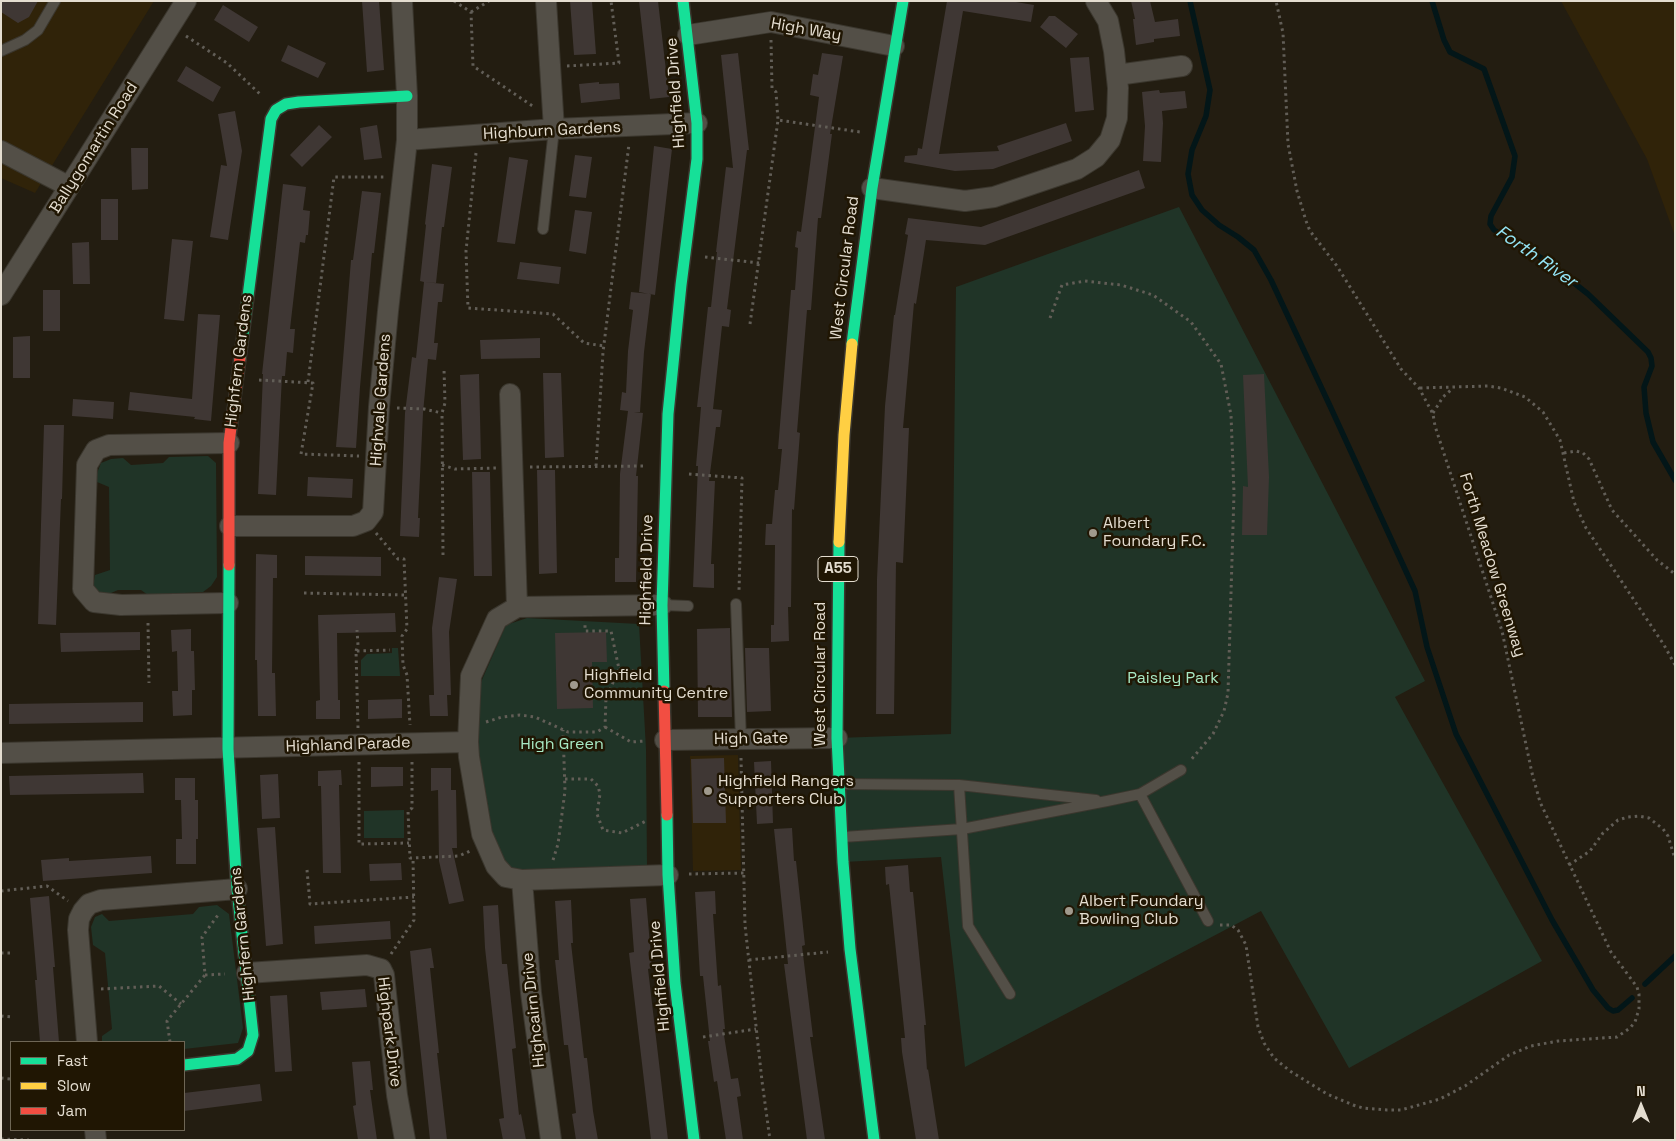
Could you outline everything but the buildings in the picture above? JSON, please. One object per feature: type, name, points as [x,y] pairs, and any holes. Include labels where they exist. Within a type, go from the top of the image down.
[{"type":"main road","name":"Highfield Drive","points":[[684,1],[697,123],[697,159],[680,285],[668,414],[662,605],[668,875],[675,983],[694,1140]]},
{"type":"main road","name":"West Circular Road","points":[[874,1140],[850,949],[842,837],[837,738],[838,572],[844,435],[854,326],[872,188],[894,46],[903,1]]},
{"type":"main road","name":"Highfern Gardens","points":[[185,1065],[237,1059],[248,1051],[253,1035],[237,890],[228,748],[229,443],[271,119],[276,110],[286,104],[407,96]]},
{"type":"street","name":"Ballygomartin Road","points":[[1,295],[186,1]]},
{"type":"street","name":"Highvale Gardens","points":[[366,521],[373,512],[379,407],[407,140],[407,96],[402,1]]},
{"type":"street","points":[[546,1],[554,125]]},
{"type":"street","points":[[872,188],[965,201],[994,197],[1076,169],[1096,157],[1110,140],[1117,118],[1114,52],[1108,21],[1096,1]]},
{"type":"street","name":"High Way","points":[[688,35],[771,22],[894,46]]},
{"type":"street","points":[[1116,74],[1182,66]]},
{"type":"street","name":"Highburn Gardens","points":[[407,140],[476,135],[554,125],[629,127],[697,123]]},
{"type":"street","points":[[1,151],[68,186]]},
{"type":"street","points":[[510,394],[517,607]]},
{"type":"street","points":[[228,602],[121,605],[94,602],[83,589],[87,465],[96,450],[109,445],[229,443]]},
{"type":"street","points":[[230,526],[353,526],[366,521]]},
{"type":"street","points":[[662,605],[517,607],[497,619],[472,676],[468,734],[469,757],[482,834],[496,866],[506,878],[522,880],[668,875]]},
{"type":"street","name":"Highland Parade","points":[[228,748],[412,744],[468,734]]},
{"type":"street","name":"High Gate","points":[[665,740],[837,738]]},
{"type":"street","points":[[1,753],[228,748]]},
{"type":"street","name":"Highcairn Drive","points":[[522,880],[531,993],[551,1140]]},
{"type":"street","points":[[87,1041],[78,930],[79,919],[89,904],[101,900],[237,890]]},
{"type":"street","name":"Highpark Drive","points":[[247,973],[367,965],[381,969],[384,976],[397,1095],[405,1140]]},
{"type":"lane","points":[[1,50],[25,40],[38,30],[56,1]]},
{"type":"lane","points":[[543,229],[554,125]]},
{"type":"lane","points":[[736,604],[741,740]]},
{"type":"lane","points":[[662,605],[688,606]]},
{"type":"lane","points":[[842,837],[962,830],[1140,794],[1181,770]]},
{"type":"lane","points":[[839,784],[959,785],[1107,801]]},
{"type":"lane","points":[[959,785],[968,926],[1010,994]]},
{"type":"lane","points":[[1140,794],[1208,921]]},
{"type":"path","points":[[454,1],[471,12]]},
{"type":"path","points":[[471,12],[489,1]]},
{"type":"path","points":[[550,66],[619,62],[611,1]]},
{"type":"path","name":"Forth Meadow Greenway","points":[[1208,921],[1217,925],[1231,925],[1242,936],[1248,955],[1258,1027],[1264,1043],[1282,1066],[1327,1094],[1352,1105],[1374,1110],[1401,1110],[1426,1104],[1453,1093],[1475,1080],[1504,1058],[1532,1046],[1617,1037],[1624,1034],[1634,1022],[1640,1000],[1637,987],[1611,952],[1546,817],[1536,788],[1502,631],[1434,426],[1433,414],[1419,388],[1401,369],[1337,266],[1310,231],[1306,221],[1297,191],[1288,144],[1283,33],[1276,1]]},
{"type":"path","points":[[471,12],[473,66],[554,125]]},
{"type":"path","points":[[750,324],[778,120],[776,92],[772,88],[771,22]]},
{"type":"path","points":[[188,37],[228,62],[262,96]]},
{"type":"path","points":[[778,120],[880,135]]},
{"type":"path","points":[[596,466],[604,346],[629,127]]},
{"type":"path","points":[[476,135],[476,156],[466,252],[468,308],[553,314],[584,343],[604,346]]},
{"type":"path","points":[[308,382],[334,177],[388,177]]},
{"type":"path","points":[[722,259],[759,263]]},
{"type":"path","points":[[1050,318],[1062,285],[1084,280],[1121,285],[1153,295],[1191,322],[1221,364],[1231,415],[1234,493],[1228,693],[1224,711],[1213,734],[1202,749],[1181,770]]},
{"type":"path","points":[[443,555],[442,413],[445,403],[444,369]]},
{"type":"path","points":[[238,378],[313,383],[301,454],[377,457]]},
{"type":"path","points":[[1419,388],[1488,386],[1514,392],[1534,404],[1549,421],[1560,440],[1574,502],[1586,528],[1664,645],[1675,665]]},
{"type":"path","points":[[1433,414],[1443,396],[1455,388]]},
{"type":"path","points":[[412,409],[424,409],[442,413]]},
{"type":"path","points":[[1564,453],[1576,450],[1583,453],[1589,459],[1612,510],[1657,560],[1675,574]]},
{"type":"path","points":[[442,465],[455,469],[487,468]]},
{"type":"path","points":[[512,468],[644,466],[686,474],[742,478],[739,593],[736,604]]},
{"type":"path","points":[[366,521],[398,559],[404,559],[407,629],[402,636],[403,665],[407,675],[412,744],[412,808],[408,812],[410,858],[459,856],[487,845]]},
{"type":"path","points":[[304,593],[406,595]]},
{"type":"path","points":[[148,605],[149,684]]},
{"type":"path","points":[[584,606],[585,631],[611,631],[619,669],[606,698],[605,727]]},
{"type":"path","points":[[357,630],[359,844],[409,843]]},
{"type":"path","points":[[356,651],[390,650]]},
{"type":"path","points":[[619,669],[638,672]]},
{"type":"path","points":[[468,734],[481,724],[502,717],[520,715],[535,717],[568,732],[597,732],[605,727]]},
{"type":"path","points":[[605,727],[631,742]]},
{"type":"path","points":[[546,879],[558,844],[566,790],[563,730]]},
{"type":"path","points":[[741,740],[746,925],[756,1029],[770,1140]]},
{"type":"path","points":[[565,778],[591,779],[598,786],[600,794],[597,814],[603,830],[622,833],[644,822]]},
{"type":"path","points":[[1569,866],[1590,851],[1603,833],[1618,820],[1639,816],[1649,818],[1663,829],[1668,836],[1675,859]]},
{"type":"path","points":[[381,969],[414,920],[413,857]]},
{"type":"path","points":[[307,870],[310,904],[414,897]]},
{"type":"path","points":[[668,875],[744,873]]},
{"type":"path","points":[[1,891],[47,886],[83,911]]},
{"type":"path","points":[[170,1041],[167,1021],[205,975],[202,937],[237,890]]},
{"type":"path","points":[[749,960],[850,949]]},
{"type":"path","points":[[1,952],[13,953]]},
{"type":"path","points":[[83,990],[159,986],[181,1004]]},
{"type":"path","points":[[1,1016],[12,1017]]},
{"type":"path","points":[[682,1040],[756,1029]]},
{"type":"path","points":[[1,1139],[29,1140]]},
{"type":"shaded area","points":[[1,1],[154,1],[35,193],[1,178]]},
{"type":"shaded area","points":[[1561,1],[1675,1],[1675,236],[1647,159]]},
{"type":"shaded area","points":[[738,755],[741,870],[693,871],[690,756]]},
{"type":"green space","name":"Paisley Park","points":[[1179,207],[1425,681],[1395,697],[1542,961],[1349,1068],[1261,911],[965,1067],[941,857],[843,862],[837,738],[951,734],[956,287]]},
{"type":"green space","points":[[208,456],[216,463],[217,577],[211,586],[203,592],[148,595],[141,590],[118,590],[111,593],[99,593],[93,586],[95,575],[110,570],[109,487],[97,482],[97,473],[101,463],[111,459],[123,458],[131,465],[163,463],[169,457]]},
{"type":"green space","name":"High Green","points":[[527,618],[639,624],[646,749],[647,867],[512,873],[491,840],[476,750],[481,682],[506,625]]},
{"type":"green space","points":[[392,648],[398,648],[400,676],[361,676],[361,660],[367,654],[392,653]]},
{"type":"green space","points":[[404,810],[404,838],[364,838],[364,811]]},
{"type":"green space","points":[[217,905],[229,914],[243,1028],[238,1043],[185,1049],[185,1041],[102,1041],[102,1036],[112,1029],[105,953],[93,945],[91,927],[95,917],[102,914],[109,921],[193,914],[199,907]]},
{"type":"waterway","points":[[1190,1],[1210,90],[1206,116],[1192,150],[1188,174],[1192,195],[1202,210],[1219,225],[1254,250],[1271,280],[1415,591],[1427,647],[1456,734],[1552,920],[1593,990],[1608,1008],[1613,1011],[1618,1010],[1632,998]]},
{"type":"waterway","name":"Forth River","points":[[1432,1],[1444,40],[1450,52],[1484,69],[1515,156],[1512,177],[1491,216],[1490,224],[1494,230],[1545,260],[1588,294],[1648,352],[1652,366],[1644,387],[1646,413],[1653,442],[1675,480]]},
{"type":"waterway","points":[[1645,984],[1675,956]]},
{"type":"traffic: fast","points":[[664,691],[662,605],[668,414],[681,285],[697,159],[697,123],[683,1]]},
{"type":"traffic: fast","points":[[852,344],[872,188],[903,1]]},
{"type":"traffic: fast","points":[[240,358],[271,119],[276,110],[286,104],[299,102],[407,96]]},
{"type":"traffic: fast","points":[[839,542],[837,738],[843,862],[850,949],[874,1140]]},
{"type":"traffic: fast","points":[[185,1065],[237,1059],[248,1051],[253,1035],[237,889],[228,749],[229,565]]},
{"type":"traffic: fast","points":[[667,815],[668,875],[675,983],[694,1140]]},
{"type":"traffic: slow","points":[[839,542],[844,435],[852,344]]},
{"type":"traffic: jam","points":[[229,565],[229,443],[240,358]]},
{"type":"traffic: jam","points":[[664,691],[667,815]]},
{"type":"place","name":"Albert Foundary F.C.","points":[[1093,533]]},
{"type":"place","name":"Highfield Community Centre","points":[[574,685]]},
{"type":"place","name":"Highfield Rangers Supporters Club","points":[[708,791]]},
{"type":"place","name":"Albert Foundary Bowling Club","points":[[1069,911]]}]
